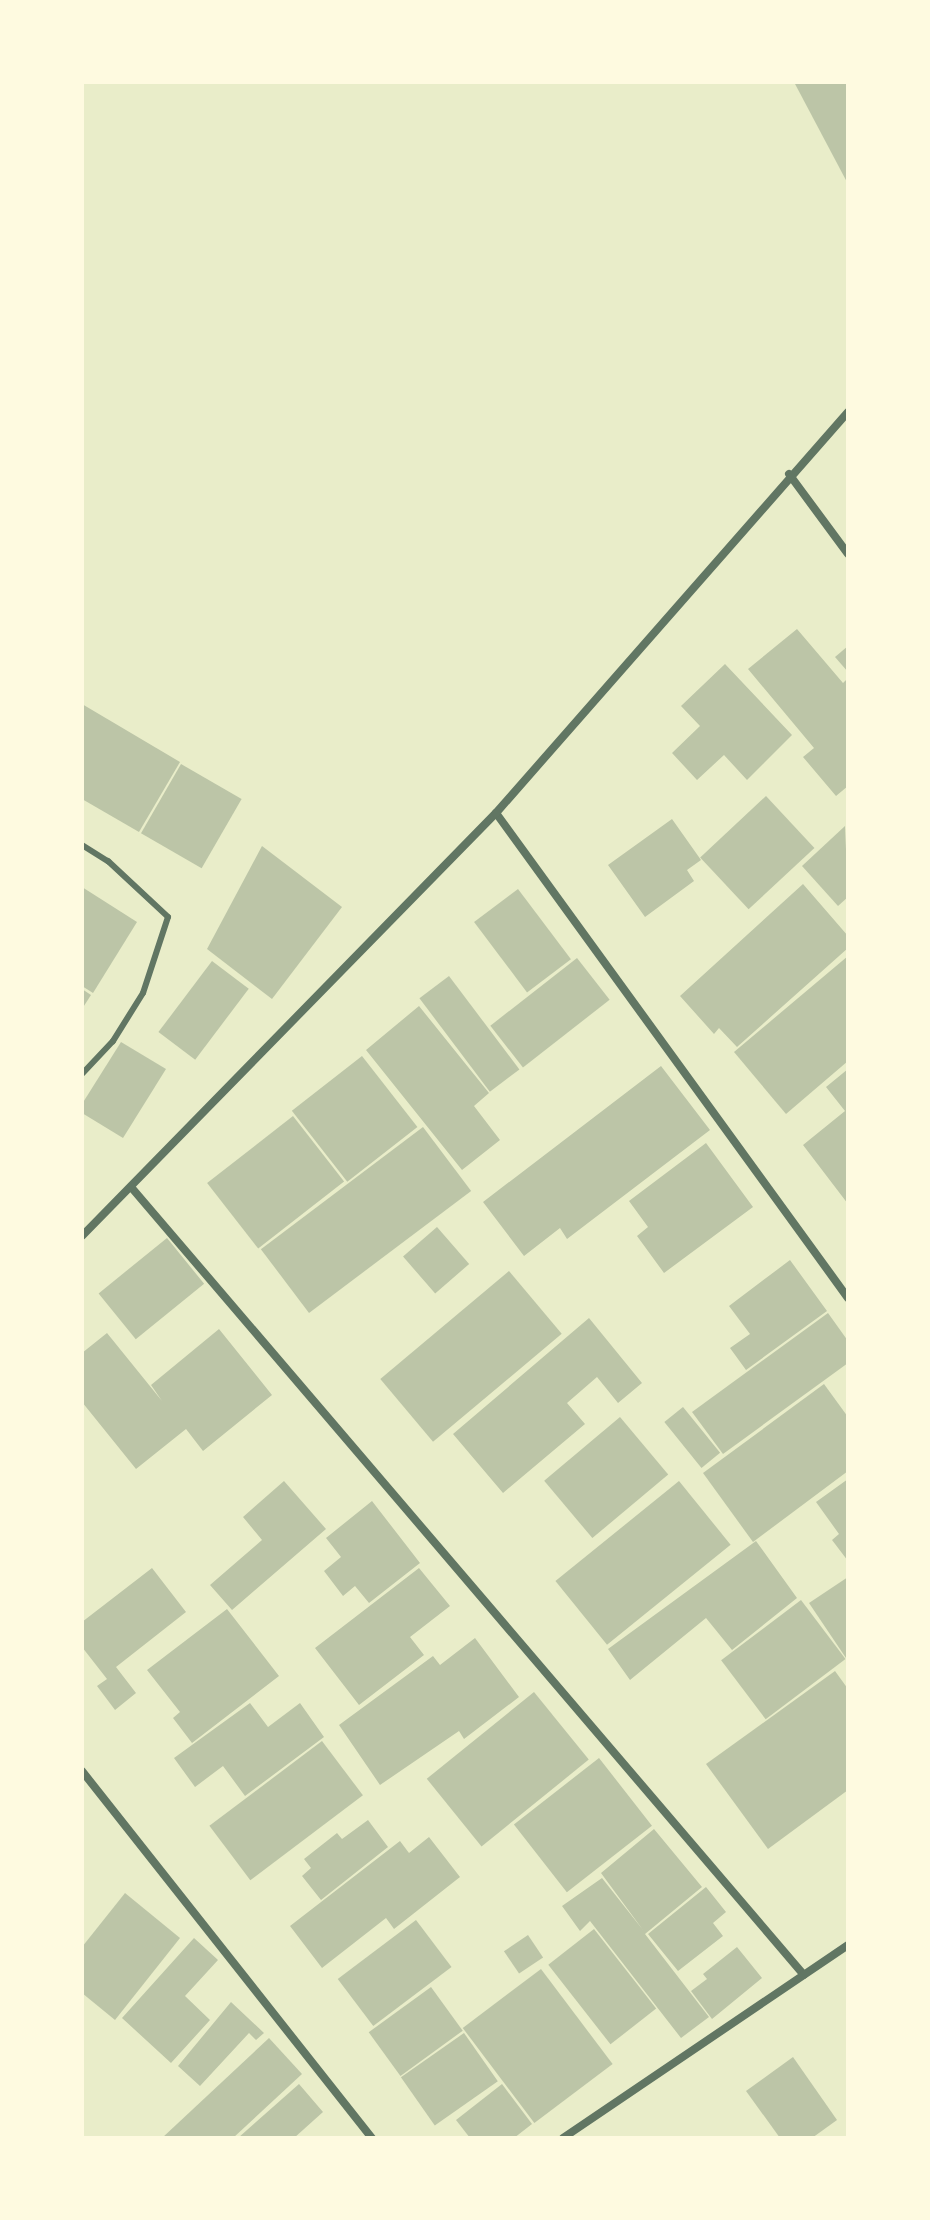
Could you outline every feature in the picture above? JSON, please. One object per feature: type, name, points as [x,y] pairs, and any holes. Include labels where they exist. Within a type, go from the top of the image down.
[{"type":"street","points":[[82,1236],[496,813],[789,474],[848,412]]},
{"type":"street","points":[[789,474],[848,554]]},
{"type":"street","points":[[496,813],[848,1298]]},
{"type":"street","points":[[131,1187],[804,1975]]},
{"type":"street","points":[[82,1771],[372,2138]]},
{"type":"street","points":[[563,2138],[848,1945]]},
{"type":"lane","points":[[82,845],[108,861],[168,917],[143,993],[113,1041],[82,1074]]},
{"type":"building","points":[[794,82],[848,82],[848,184]]},
{"type":"building","points":[[797,629],[843,683],[848,678],[848,786],[836,796],[803,757],[814,748],[748,669]]},
{"type":"building","points":[[848,646],[848,672],[835,657]]},
{"type":"building","points":[[725,664],[792,735],[747,780],[724,755],[697,780],[672,753],[700,726],[681,706]]},
{"type":"building","points":[[82,704],[180,762],[139,832],[82,799]]},
{"type":"building","points":[[181,764],[242,799],[202,868],[141,833]]},
{"type":"building","points":[[766,796],[814,848],[749,909],[700,857]]},
{"type":"building","points":[[672,819],[701,860],[687,870],[694,881],[645,917],[608,865]]},
{"type":"building","points":[[845,826],[848,897],[838,906],[802,866]]},
{"type":"building","points":[[262,846],[342,907],[272,999],[207,949]]},
{"type":"building","points":[[803,884],[848,936],[848,948],[737,1047],[719,1028],[714,1034],[680,996]]},
{"type":"building","points":[[82,887],[137,922],[93,993],[82,986]]},
{"type":"building","points":[[518,889],[571,959],[527,992],[474,922]]},
{"type":"building","points":[[848,956],[848,1061],[786,1114],[734,1052]]},
{"type":"building","points":[[577,958],[610,1000],[523,1067],[490,1026]]},
{"type":"building","points":[[212,961],[249,989],[195,1060],[158,1032]]},
{"type":"building","points":[[449,976],[519,1069],[490,1092],[419,998]]},
{"type":"building","points":[[82,989],[91,995],[82,1009]]},
{"type":"building","points":[[419,1006],[489,1093],[474,1106],[500,1140],[462,1170],[366,1050]]},
{"type":"building","points":[[121,1042],[166,1069],[123,1138],[82,1113],[82,1104]]},
{"type":"building","points":[[362,1056],[417,1127],[347,1182],[292,1111]]},
{"type":"building","points":[[661,1066],[710,1130],[567,1239],[560,1228],[524,1256],[483,1202]]},
{"type":"building","points":[[848,1069],[848,1204],[803,1145],[845,1111],[826,1087]]},
{"type":"building","points":[[293,1116],[344,1181],[258,1249],[207,1183]]},
{"type":"building","points":[[423,1127],[471,1191],[309,1313],[261,1249]]},
{"type":"building","points":[[706,1143],[753,1207],[664,1273],[637,1236],[648,1227],[629,1201]]},
{"type":"building","points":[[437,1227],[469,1264],[435,1294],[403,1257]]},
{"type":"building","points":[[167,1238],[204,1284],[136,1339],[99,1293]]},
{"type":"building","points":[[790,1260],[827,1311],[746,1370],[730,1348],[750,1334],[729,1306]]},
{"type":"building","points":[[509,1271],[562,1334],[433,1442],[380,1379]]},
{"type":"building","points":[[828,1313],[848,1341],[848,1363],[723,1454],[692,1412]]},
{"type":"building","points":[[589,1318],[642,1383],[618,1403],[597,1377],[567,1403],[585,1424],[503,1493],[453,1434]]},
{"type":"building","points":[[219,1329],[272,1395],[203,1451],[186,1429],[136,1469],[82,1402],[82,1353],[107,1333],[162,1401],[151,1385]]},
{"type":"building","points":[[824,1384],[848,1417],[848,1471],[753,1542],[703,1473]]},
{"type":"building","points":[[683,1407],[720,1453],[701,1468],[664,1422]]},
{"type":"building","points":[[620,1417],[668,1474],[592,1538],[544,1481]]},
{"type":"building","points":[[848,1479],[848,1561],[832,1540],[839,1534],[816,1502]]},
{"type":"building","points":[[284,1481],[326,1529],[232,1610],[210,1585],[262,1540],[243,1517]]},
{"type":"building","points":[[679,1481],[731,1545],[607,1645],[555,1581]]},
{"type":"building","points":[[372,1501],[420,1563],[369,1603],[355,1586],[343,1596],[324,1571],[341,1557],[326,1538]]},
{"type":"building","points":[[756,1541],[797,1598],[732,1650],[706,1618],[630,1680],[608,1649]]},
{"type":"building","points":[[152,1568],[186,1612],[116,1667],[136,1693],[115,1710],[97,1686],[107,1679],[82,1647],[82,1622]]},
{"type":"building","points":[[419,1568],[450,1606],[410,1637],[424,1655],[359,1705],[315,1648]]},
{"type":"building","points":[[848,1577],[848,1661],[809,1603]]},
{"type":"building","points":[[801,1600],[846,1659],[766,1719],[721,1660]]},
{"type":"building","points":[[227,1609],[279,1676],[192,1743],[173,1718],[180,1712],[147,1670]]},
{"type":"building","points":[[475,1638],[519,1697],[464,1739],[459,1731],[380,1785],[339,1725],[433,1656],[440,1665]]},
{"type":"building","points":[[835,1671],[848,1689],[848,1790],[768,1849],[706,1764]]},
{"type":"building","points":[[534,1692],[589,1760],[482,1846],[427,1779]]},
{"type":"building","points":[[250,1703],[268,1727],[300,1703],[324,1737],[245,1796],[223,1766],[195,1787],[174,1758]]},
{"type":"building","points":[[322,1741],[363,1795],[250,1880],[209,1826]]},
{"type":"building","points":[[599,1758],[652,1826],[567,1892],[514,1824]]},
{"type":"building","points":[[368,1820],[388,1847],[321,1900],[302,1876],[311,1868],[304,1859],[337,1833],[342,1839]]},
{"type":"building","points":[[654,1829],[702,1887],[645,1934],[709,2017],[681,2038],[590,1921],[580,1931],[562,1906],[602,1878],[643,1930],[601,1873]]},
{"type":"building","points":[[429,1837],[460,1877],[394,1929],[386,1918],[322,1968],[290,1926],[400,1841],[409,1853]]},
{"type":"building","points":[[706,1887],[726,1912],[713,1923],[723,1936],[678,1971],[648,1934]]},
{"type":"building","points":[[125,1893],[180,1938],[115,2020],[82,1993],[82,1947]]},
{"type":"building","points":[[416,1920],[452,1967],[373,2026],[338,1979]]},
{"type":"building","points":[[594,1929],[656,2009],[610,2044],[548,1965]]},
{"type":"building","points":[[528,1935],[543,1957],[519,1974],[504,1951]]},
{"type":"building","points":[[194,1938],[218,1960],[185,1996],[210,2020],[171,2063],[122,2018]]},
{"type":"building","points":[[737,1947],[762,1978],[712,2019],[691,1991],[707,1979],[703,1974]]},
{"type":"building","points":[[541,1969],[613,2064],[534,2123],[463,2028]]},
{"type":"building","points":[[431,1987],[463,2031],[400,2076],[369,2032]]},
{"type":"building","points":[[231,2002],[264,2033],[256,2040],[249,2033],[200,2086],[178,2066]]},
{"type":"building","points":[[464,2033],[498,2081],[435,2125],[401,2077]]},
{"type":"building","points":[[269,2038],[302,2074],[233,2138],[162,2138]]},
{"type":"building","points":[[793,2057],[837,2120],[812,2138],[780,2138],[746,2091]]},
{"type":"building","points":[[299,2084],[323,2112],[294,2138],[238,2138]]},
{"type":"building","points":[[502,2084],[532,2124],[514,2138],[470,2138],[456,2120]]}]
